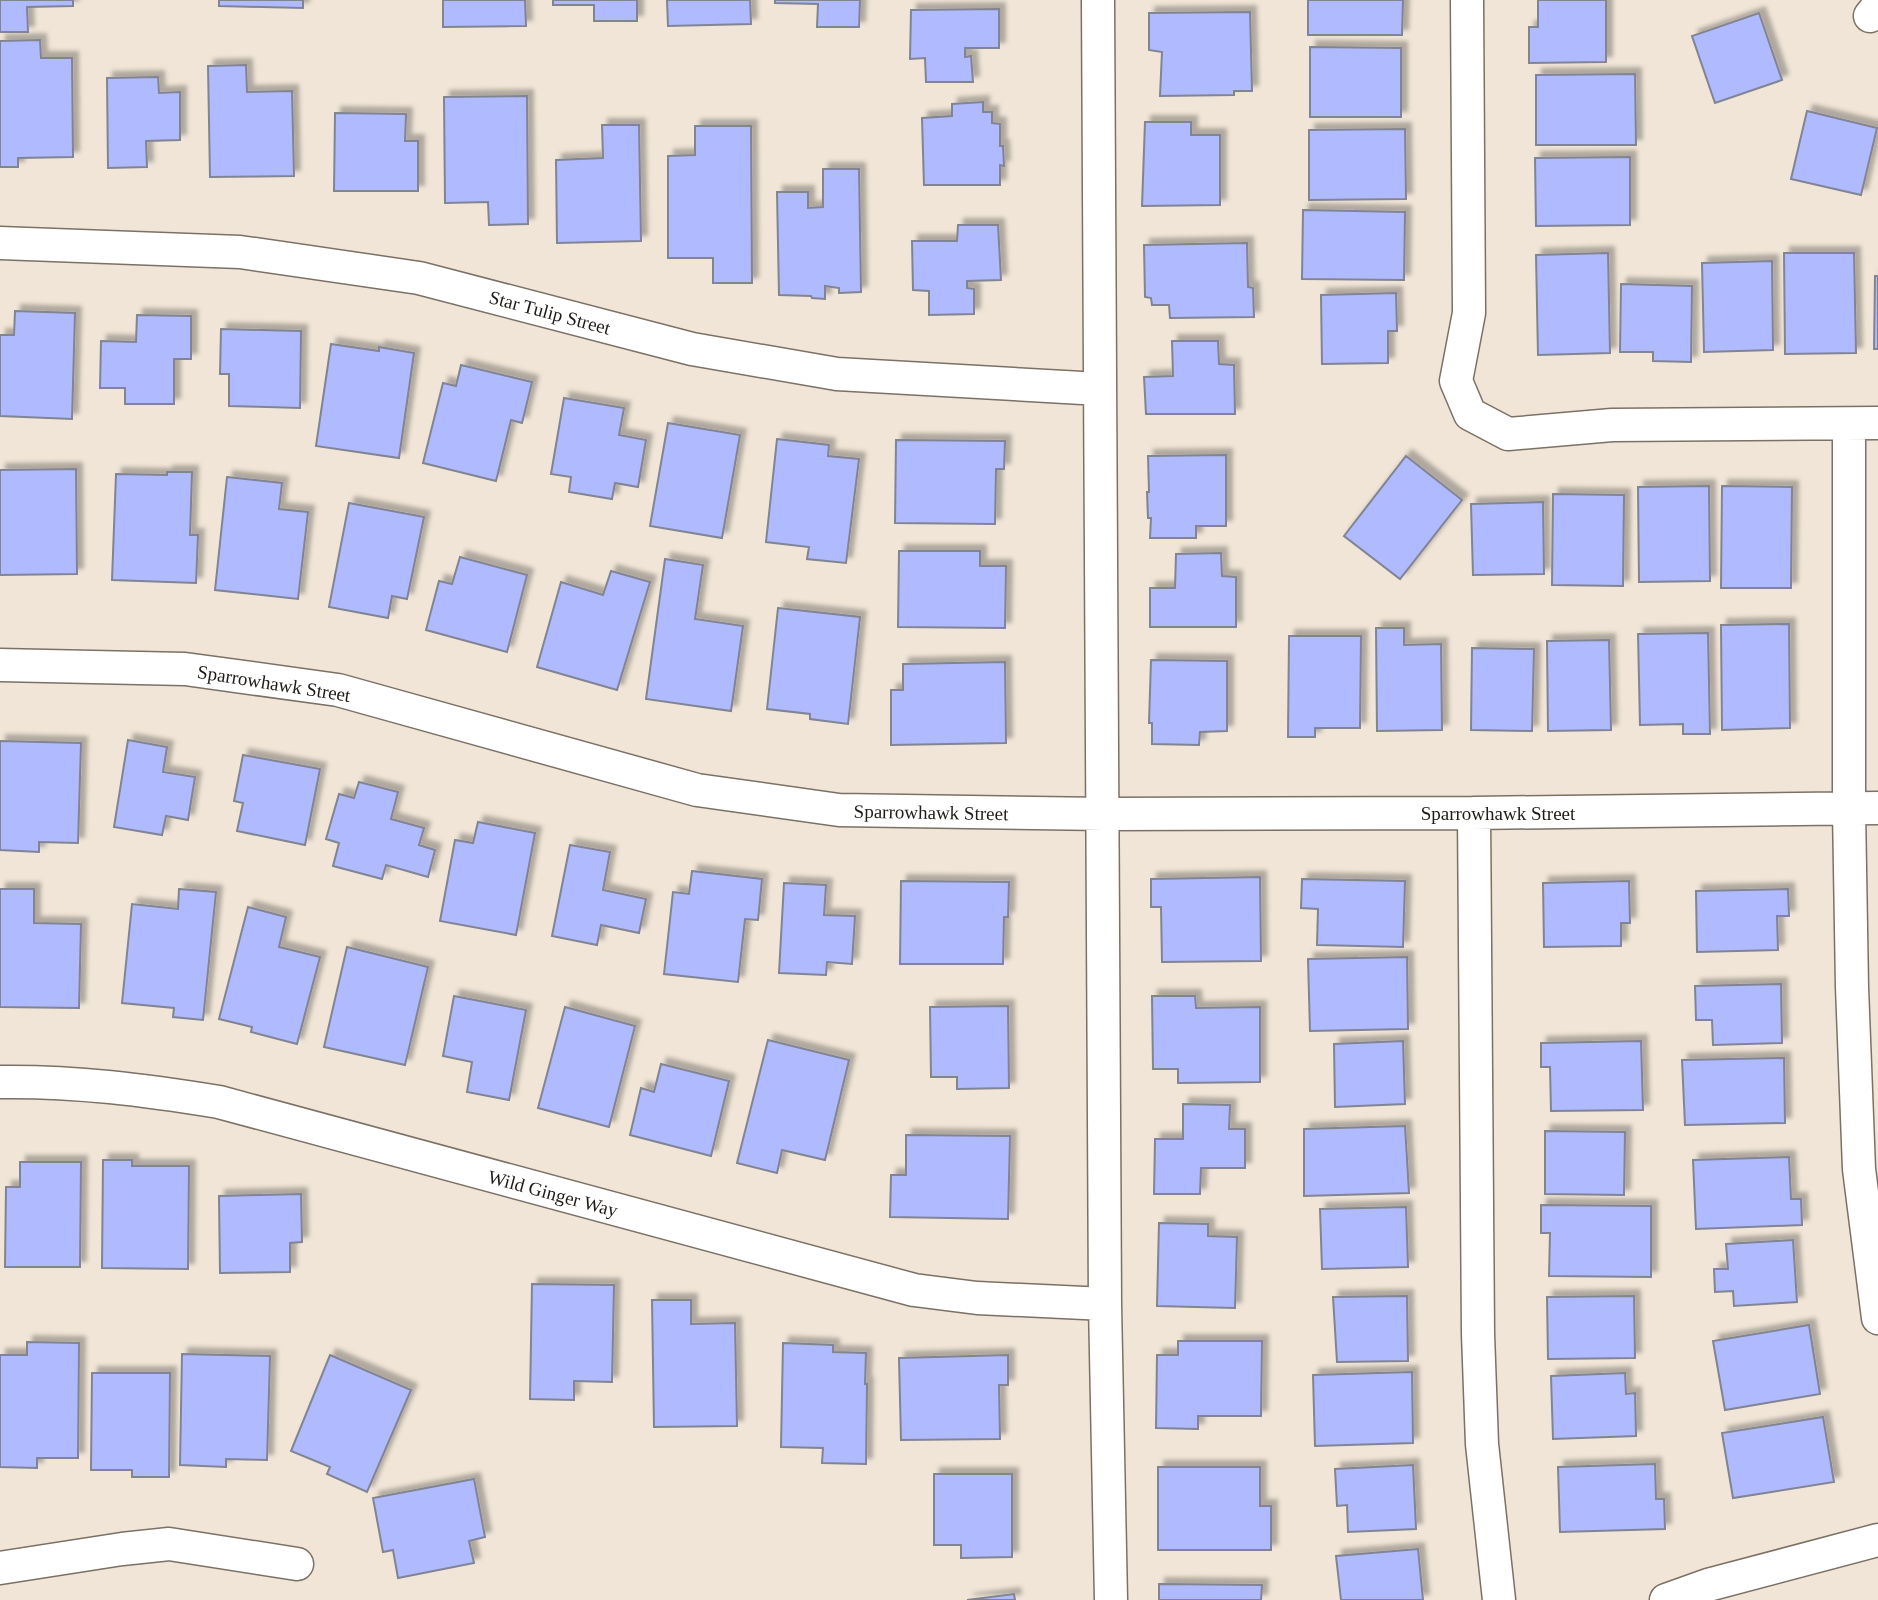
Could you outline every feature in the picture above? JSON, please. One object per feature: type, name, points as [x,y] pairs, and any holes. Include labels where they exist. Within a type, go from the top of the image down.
[{"type":"street","points":[[1098,0],[1105,1304],[1111,1600]]},
{"type":"street","points":[[1467,0],[1469,313],[1456,382],[1470,414],[1507,434],[1612,425],[1864,424],[1863,808],[1852,988],[1859,1169],[1878,1318]]},
{"type":"street","name":"Star Tulip Street","points":[[0,243],[240,252],[419,278],[692,349],[837,374],[1100,389]]},
{"type":"street","name":"Sparrowhawk Street","points":[[0,665],[185,669],[338,690],[698,790],[839,810],[1104,814],[1863,808]]},
{"type":"street","points":[[1474,813],[1478,1335],[1482,1444],[1499,1600]]},
{"type":"street","name":"Wild Ginger Way","points":[[0,1082],[39,1081],[130,1087],[219,1102],[914,1290],[977,1298],[1105,1304]]},
{"type":"street","points":[[1666,1600],[1773,1567],[1878,1540]]},
{"type":"street","points":[[0,1568],[170,1544],[297,1564]]},
{"type":"building","points":[[0,0],[73,0],[73,6],[27,7],[28,32],[0,32]]},
{"type":"building","points":[[219,0],[303,0],[303,8],[219,6]]},
{"type":"building","points":[[443,0],[525,0],[526,26],[443,27]]},
{"type":"building","points":[[553,0],[637,0],[637,21],[594,21],[594,5],[553,5]]},
{"type":"building","points":[[667,0],[750,0],[751,24],[668,26]]},
{"type":"building","points":[[775,0],[860,0],[859,27],[817,27],[818,4],[775,3]]},
{"type":"building","points":[[1308,0],[1403,0],[1402,35],[1308,35]]},
{"type":"building","points":[[1538,0],[1606,0],[1606,62],[1529,63],[1529,27],[1538,27]]},
{"type":"building","points":[[999,9],[999,48],[965,48],[965,57],[971,56],[973,82],[926,82],[925,58],[910,59],[911,10]]},
{"type":"building","points":[[1250,12],[1252,91],[1234,91],[1234,95],[1160,96],[1162,52],[1149,50],[1149,13]]},
{"type":"building","points":[[1759,13],[1782,80],[1715,103],[1692,36]]},
{"type":"building","points":[[40,40],[41,58],[72,58],[73,157],[18,158],[18,167],[0,167],[0,41]]},
{"type":"building","points":[[1310,47],[1401,48],[1401,117],[1310,117]]},
{"type":"building","points":[[246,65],[247,92],[292,91],[294,176],[210,177],[208,66]]},
{"type":"building","points":[[1635,74],[1636,145],[1536,145],[1536,75]]},
{"type":"building","points":[[158,77],[159,93],[180,92],[180,140],[146,141],[147,167],[108,168],[107,78]]},
{"type":"building","points":[[527,96],[528,224],[489,225],[488,202],[445,203],[444,97]]},
{"type":"building","points":[[983,102],[983,112],[992,112],[992,123],[1000,124],[1004,166],[1000,165],[1000,185],[924,185],[922,118],[952,116],[952,104]]},
{"type":"building","points":[[1807,111],[1877,128],[1861,195],[1791,179]]},
{"type":"building","points":[[335,113],[406,114],[405,141],[418,141],[418,191],[334,191]]},
{"type":"building","points":[[1145,122],[1191,122],[1191,135],[1220,135],[1220,205],[1142,206]]},
{"type":"building","points":[[602,125],[639,125],[641,241],[557,243],[556,160],[603,158]]},
{"type":"building","points":[[695,126],[751,126],[752,283],[713,283],[713,258],[668,258],[668,156],[695,155]]},
{"type":"building","points":[[1405,129],[1406,199],[1309,200],[1309,130]]},
{"type":"building","points":[[1630,157],[1630,225],[1536,226],[1535,158]]},
{"type":"building","points":[[823,169],[859,169],[861,292],[839,293],[839,288],[825,286],[825,299],[779,295],[777,192],[808,192],[808,208],[823,207]]},
{"type":"building","points":[[1303,210],[1405,212],[1404,280],[1302,279]]},
{"type":"building","points":[[958,225],[998,225],[1001,280],[967,281],[967,288],[974,289],[974,314],[929,315],[929,291],[913,290],[912,241],[957,241]]},
{"type":"building","points":[[1247,243],[1248,287],[1253,288],[1254,317],[1170,318],[1169,305],[1152,305],[1151,298],[1145,297],[1144,245]]},
{"type":"building","points":[[1608,253],[1610,353],[1538,355],[1536,255]]},
{"type":"building","points":[[1784,253],[1854,253],[1856,353],[1785,354]]},
{"type":"building","points":[[1772,261],[1773,350],[1704,352],[1702,263]]},
{"type":"building","points":[[1875,276],[1878,276],[1878,349],[1874,349]]},
{"type":"building","points":[[1621,284],[1692,286],[1691,362],[1653,361],[1653,352],[1620,352]]},
{"type":"building","points":[[1396,293],[1397,331],[1388,331],[1388,363],[1322,364],[1321,295]]},
{"type":"building","points":[[15,311],[75,313],[72,419],[0,416],[0,335],[14,335]]},
{"type":"building","points":[[137,315],[191,316],[191,359],[174,359],[174,404],[125,404],[125,388],[100,388],[101,341],[136,342]]},
{"type":"building","points":[[221,329],[301,331],[300,408],[229,406],[229,374],[220,374]]},
{"type":"building","points":[[1172,341],[1218,341],[1219,364],[1234,365],[1235,414],[1146,414],[1144,377],[1173,376]]},
{"type":"building","points":[[331,344],[379,351],[379,347],[414,353],[399,458],[316,446]]},
{"type":"building","points":[[461,365],[532,382],[522,423],[511,420],[496,481],[423,463],[443,383],[456,386]]},
{"type":"building","points":[[564,398],[624,408],[619,435],[646,440],[638,487],[615,483],[612,499],[569,492],[571,477],[551,474]]},
{"type":"building","points":[[668,423],[740,435],[722,538],[650,526]]},
{"type":"building","points":[[777,439],[829,445],[828,456],[859,459],[846,563],[807,559],[809,547],[766,542]]},
{"type":"building","points":[[896,440],[1005,441],[1004,469],[996,469],[995,524],[895,523]]},
{"type":"building","points":[[1226,455],[1226,526],[1196,526],[1196,538],[1150,538],[1148,456]]},
{"type":"building","points":[[1406,456],[1462,500],[1400,579],[1344,536]]},
{"type":"building","points":[[76,469],[77,574],[0,575],[0,470]]},
{"type":"building","points":[[167,472],[192,472],[190,535],[198,535],[196,583],[112,580],[116,474],[167,475]]},
{"type":"building","points":[[227,477],[282,483],[279,509],[308,512],[298,599],[215,590]]},
{"type":"building","points":[[1709,486],[1710,581],[1639,582],[1638,487]]},
{"type":"building","points":[[1722,486],[1792,487],[1791,588],[1721,588]]},
{"type":"building","points":[[1553,494],[1624,495],[1623,586],[1552,585]]},
{"type":"building","points":[[1543,502],[1544,574],[1473,575],[1471,504]]},
{"type":"building","points":[[349,503],[424,517],[407,599],[392,596],[388,618],[329,607]]},
{"type":"building","points":[[899,551],[980,551],[980,566],[1006,566],[1005,628],[898,627]]},
{"type":"building","points":[[1221,553],[1222,576],[1236,577],[1236,627],[1150,627],[1150,588],[1175,588],[1176,554]]},
{"type":"building","points":[[460,557],[527,575],[507,652],[426,630],[439,581],[452,584]]},
{"type":"building","points":[[665,559],[703,565],[695,619],[743,626],[731,711],[646,699]]},
{"type":"building","points":[[611,571],[650,582],[617,690],[537,667],[561,582],[603,595]]},
{"type":"building","points":[[778,608],[860,617],[848,724],[810,719],[810,714],[767,709]]},
{"type":"building","points":[[1789,624],[1790,728],[1722,730],[1721,625]]},
{"type":"building","points":[[1376,628],[1404,628],[1404,645],[1441,644],[1442,730],[1377,731]]},
{"type":"building","points":[[1708,633],[1710,734],[1683,734],[1683,724],[1640,725],[1638,634]]},
{"type":"building","points":[[1289,636],[1361,636],[1360,728],[1315,728],[1315,737],[1288,737]]},
{"type":"building","points":[[1609,640],[1611,730],[1548,731],[1547,641]]},
{"type":"building","points":[[1472,648],[1534,649],[1532,731],[1471,730]]},
{"type":"building","points":[[1151,660],[1227,661],[1227,731],[1200,732],[1199,745],[1152,744],[1152,723],[1149,723]]},
{"type":"building","points":[[1005,662],[1006,743],[891,745],[891,690],[903,690],[903,664]]},
{"type":"building","points":[[128,740],[167,747],[163,772],[195,777],[188,820],[166,816],[162,835],[114,827]]},
{"type":"building","points":[[0,741],[81,743],[78,843],[39,842],[39,852],[0,850]]},
{"type":"building","points":[[243,755],[320,769],[305,845],[237,831],[243,803],[234,801]]},
{"type":"building","points":[[359,782],[398,792],[391,819],[424,828],[419,845],[435,850],[428,877],[386,865],[382,879],[333,866],[339,843],[326,839],[339,794],[354,798]]},
{"type":"building","points":[[478,822],[535,833],[516,935],[440,921],[455,840],[473,843]]},
{"type":"building","points":[[570,845],[610,852],[603,890],[646,899],[639,933],[601,925],[597,945],[552,936]]},
{"type":"building","points":[[692,871],[762,879],[758,920],[745,919],[738,982],[664,974],[673,892],[689,894]]},
{"type":"building","points":[[1260,877],[1261,961],[1162,962],[1161,907],[1151,907],[1151,879]]},
{"type":"building","points":[[1302,879],[1405,881],[1403,947],[1317,945],[1318,909],[1301,908]]},
{"type":"building","points":[[901,881],[1009,882],[1008,917],[1004,917],[1003,964],[900,964]]},
{"type":"building","points":[[1629,881],[1630,923],[1621,923],[1621,946],[1544,947],[1543,883]]},
{"type":"building","points":[[784,883],[826,885],[824,915],[855,916],[852,964],[827,962],[826,975],[779,973]]},
{"type":"building","points":[[0,889],[34,889],[34,923],[81,924],[79,1008],[0,1007]]},
{"type":"building","points":[[179,889],[216,892],[203,1020],[173,1017],[174,1008],[122,1003],[132,904],[178,909]]},
{"type":"building","points":[[1788,889],[1789,916],[1777,916],[1778,950],[1697,952],[1696,891]]},
{"type":"building","points":[[248,907],[286,917],[279,947],[320,957],[297,1044],[251,1032],[252,1027],[219,1019]]},
{"type":"building","points":[[347,947],[428,967],[405,1065],[324,1047]]},
{"type":"building","points":[[1407,957],[1408,1029],[1310,1031],[1308,959]]},
{"type":"building","points":[[1781,984],[1782,1043],[1713,1045],[1712,1020],[1696,1020],[1695,986]]},
{"type":"building","points":[[454,996],[526,1010],[509,1100],[467,1092],[472,1062],[443,1056]]},
{"type":"building","points":[[1152,996],[1195,996],[1196,1008],[1260,1007],[1260,1082],[1178,1083],[1178,1069],[1153,1069]]},
{"type":"building","points":[[1008,1006],[1009,1088],[957,1089],[957,1077],[931,1077],[930,1007]]},
{"type":"building","points":[[565,1007],[635,1026],[609,1127],[538,1108]]},
{"type":"building","points":[[768,1040],[849,1060],[825,1160],[782,1150],[777,1173],[737,1163]]},
{"type":"building","points":[[1403,1041],[1405,1104],[1335,1107],[1334,1044]]},
{"type":"building","points":[[1641,1041],[1643,1110],[1551,1111],[1550,1067],[1541,1067],[1541,1043]]},
{"type":"building","points":[[1784,1058],[1785,1123],[1685,1125],[1682,1060]]},
{"type":"building","points":[[661,1064],[729,1081],[711,1156],[630,1135],[641,1088],[654,1092]]},
{"type":"building","points":[[1183,1104],[1230,1105],[1229,1129],[1245,1129],[1245,1168],[1201,1168],[1200,1194],[1154,1194],[1155,1139],[1183,1139]]},
{"type":"building","points":[[1405,1126],[1409,1193],[1304,1196],[1304,1129]]},
{"type":"building","points":[[1545,1131],[1625,1132],[1624,1195],[1545,1194]]},
{"type":"building","points":[[906,1135],[1010,1136],[1008,1219],[890,1217],[891,1175],[906,1175]]},
{"type":"building","points":[[1789,1157],[1791,1199],[1801,1199],[1802,1225],[1696,1229],[1693,1160]]},
{"type":"building","points":[[103,1160],[132,1160],[132,1166],[189,1166],[188,1269],[102,1268]]},
{"type":"building","points":[[20,1162],[81,1162],[80,1267],[5,1267],[6,1187],[20,1187]]},
{"type":"building","points":[[301,1194],[302,1242],[290,1243],[290,1272],[220,1273],[219,1196]]},
{"type":"building","points":[[1541,1205],[1651,1206],[1651,1277],[1549,1276],[1550,1233],[1541,1233]]},
{"type":"building","points":[[1406,1207],[1408,1267],[1322,1269],[1320,1209]]},
{"type":"building","points":[[1159,1223],[1208,1224],[1208,1236],[1237,1237],[1235,1308],[1157,1306]]},
{"type":"building","points":[[1793,1240],[1797,1302],[1734,1306],[1733,1291],[1715,1292],[1714,1269],[1728,1269],[1726,1244]]},
{"type":"building","points":[[532,1284],[614,1285],[612,1382],[574,1381],[574,1400],[530,1399]]},
{"type":"building","points":[[1407,1296],[1408,1361],[1337,1362],[1333,1297]]},
{"type":"building","points":[[1634,1296],[1635,1358],[1548,1359],[1547,1297]]},
{"type":"building","points":[[652,1300],[691,1300],[691,1324],[735,1323],[737,1426],[654,1427]]},
{"type":"building","points":[[1809,1325],[1820,1394],[1725,1410],[1713,1341]]},
{"type":"building","points":[[1178,1341],[1262,1341],[1261,1416],[1198,1416],[1198,1429],[1156,1428],[1157,1355],[1178,1355]]},
{"type":"building","points":[[27,1342],[79,1343],[78,1458],[37,1458],[37,1468],[0,1467],[0,1355],[27,1355]]},
{"type":"building","points":[[783,1343],[833,1345],[833,1352],[866,1353],[866,1464],[822,1463],[823,1448],[781,1447]]},
{"type":"building","points":[[182,1354],[270,1356],[267,1460],[226,1459],[226,1467],[180,1465]]},
{"type":"building","points":[[330,1355],[411,1390],[367,1492],[327,1474],[330,1467],[291,1451]]},
{"type":"building","points":[[1008,1355],[1008,1385],[999,1385],[1000,1439],[901,1440],[899,1358]]},
{"type":"building","points":[[1412,1372],[1413,1443],[1315,1446],[1313,1375]]},
{"type":"building","points":[[92,1373],[170,1373],[169,1477],[132,1477],[132,1470],[91,1470]]},
{"type":"building","points":[[1625,1373],[1626,1394],[1635,1393],[1636,1436],[1553,1439],[1551,1376]]},
{"type":"building","points":[[1823,1417],[1834,1482],[1733,1498],[1722,1433]]},
{"type":"building","points":[[1655,1464],[1656,1499],[1664,1499],[1665,1529],[1560,1532],[1558,1467]]},
{"type":"building","points":[[1413,1465],[1416,1529],[1348,1532],[1347,1505],[1337,1506],[1335,1469]]},
{"type":"building","points":[[1158,1467],[1260,1467],[1260,1506],[1271,1506],[1271,1550],[1158,1550]]},
{"type":"building","points":[[934,1474],[1012,1474],[1012,1557],[961,1558],[961,1545],[934,1545]]},
{"type":"building","points":[[474,1479],[485,1537],[469,1541],[474,1563],[398,1578],[393,1550],[383,1552],[373,1498]]},
{"type":"building","points":[[1418,1549],[1423,1600],[1341,1600],[1336,1556]]},
{"type":"building","points":[[1159,1584],[1262,1585],[1261,1600],[1159,1600]]},
{"type":"building","points":[[1014,1594],[1015,1600],[967,1600]]}]
